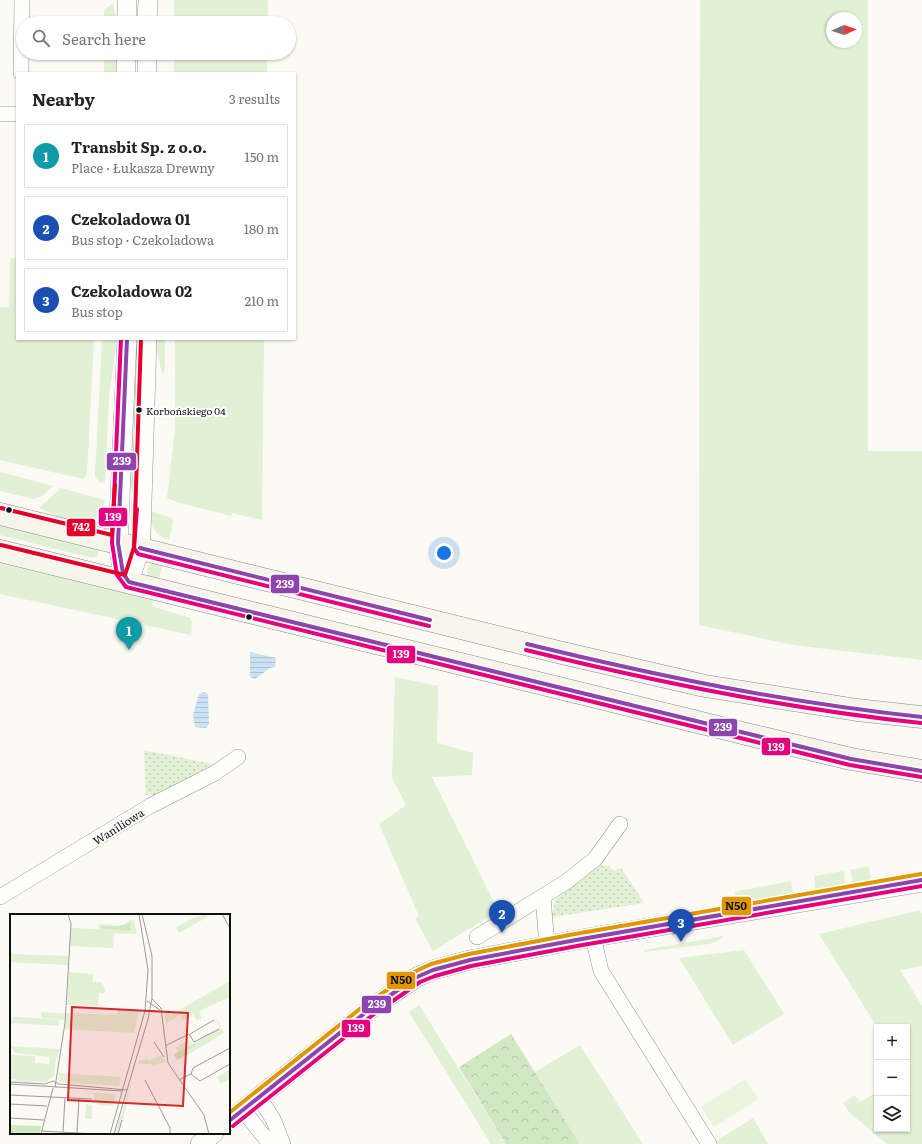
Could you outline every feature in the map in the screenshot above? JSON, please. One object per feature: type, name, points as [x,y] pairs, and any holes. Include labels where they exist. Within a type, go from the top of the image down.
[{"type":"main road","points":[[0,514],[551,650],[705,686],[828,706],[922,718]]},
{"type":"main road","points":[[0,551],[837,756],[922,771]]},
{"type":"street","points":[[22,0],[22,16]]},
{"type":"street","points":[[127,16],[128,0]]},
{"type":"street","points":[[147,16],[148,0]]},
{"type":"street","points":[[21,60],[21,72]]},
{"type":"street","points":[[126,60],[126,72]]},
{"type":"street","points":[[146,60],[147,72]]},
{"type":"street","points":[[0,114],[16,114]]},
{"type":"street","points":[[127,340],[118,543],[123,573],[129,582]]},
{"type":"street","points":[[129,582],[140,548],[147,404],[147,340]]},
{"type":"street","name":"Waniliowa","points":[[0,897],[150,806],[193,787],[238,757]]},
{"type":"street","points":[[477,937],[566,882],[595,859],[620,824]]},
{"type":"street","points":[[270,1144],[236,1116],[370,1009],[417,977],[433,970],[470,960],[593,937],[920,882]]},
{"type":"street","points":[[543,897],[547,946]]},
{"type":"street","points":[[593,937],[601,971],[709,1144]]},
{"type":"street","points":[[259,1097],[273,1119],[283,1144]]},
{"type":"street","points":[[200,1144],[213,1134]]},
{"type":"green space","points":[[174,0],[268,0],[268,16],[174,16]]},
{"type":"green space","points":[[700,0],[868,0],[868,451],[922,451],[922,660],[793,645],[699,625]]},
{"type":"green space","points":[[113,3],[116,16],[104,16],[104,10]]},
{"type":"green space","points":[[104,60],[119,60],[119,72],[104,72]]},
{"type":"green space","points":[[174,60],[267,60],[267,72],[174,72]]},
{"type":"green space","points":[[10,258],[16,258],[16,340],[94,340],[87,474],[83,479],[0,460],[0,307],[9,307]]},
{"type":"green space","points":[[102,340],[117,340],[109,397],[105,483],[99,482],[95,476]]},
{"type":"green space","points":[[135,340],[139,340],[135,490],[129,489]]},
{"type":"green space","points":[[155,340],[165,340],[165,371],[162,374]]},
{"type":"green space","points":[[175,340],[264,340],[262,520],[232,513],[231,516],[176,502],[167,498],[175,428]]},
{"type":"green space","points":[[0,472],[53,486],[42,496],[33,499],[0,491]]},
{"type":"green space","points":[[61,488],[105,500],[99,516],[84,522],[69,521],[39,508]]},
{"type":"green space","points":[[150,511],[172,518],[173,522],[169,540],[164,538],[154,529]]},
{"type":"green space","points":[[0,524],[98,549],[98,556],[92,558],[0,535]]},
{"type":"green space","points":[[0,563],[153,600],[152,606],[190,618],[192,622],[191,635],[0,594]]},
{"type":"green space","points":[[152,563],[163,563],[158,582],[149,578],[148,576],[148,568]]},
{"type":"green space","points":[[395,677],[438,686],[437,743],[473,753],[472,775],[432,777],[498,911],[433,951],[415,918],[419,916],[379,824],[406,805],[392,778]]},
{"type":"green space","points":[[144,750],[213,764],[153,798],[151,794],[146,795]]},
{"type":"green space","points":[[597,865],[609,866],[614,871],[621,868],[644,903],[552,917],[555,901],[562,892]]},
{"type":"green space","points":[[869,866],[871,881],[854,885],[850,870]]},
{"type":"green space","points":[[844,871],[845,886],[817,891],[815,890],[814,876]]},
{"type":"green space","points":[[791,881],[793,893],[791,896],[737,905],[734,892]]},
{"type":"green space","points":[[920,910],[922,914],[922,966],[900,970],[922,1006],[922,1144],[887,1144],[850,1113],[843,1103],[855,1095],[860,1102],[874,1094],[874,1132],[910,1132],[910,1024],[875,1024],[819,934]]},
{"type":"green space","points":[[724,936],[718,941],[709,944],[644,952],[644,950]]},
{"type":"green space","points":[[744,950],[784,1014],[733,1045],[679,958]]},
{"type":"green space","points":[[419,1005],[506,1144],[491,1144],[409,1012]]},
{"type":"green space","points":[[511,1034],[580,1144],[506,1144],[459,1067]]},
{"type":"green space","points":[[580,1045],[643,1144],[580,1144],[535,1072]]},
{"type":"green space","points":[[745,1079],[758,1099],[714,1127],[701,1107]]},
{"type":"green space","points":[[753,1118],[768,1144],[716,1144],[715,1142]]},
{"type":"water","points":[[250,652],[276,658],[275,667],[270,668],[255,679],[252,678],[250,676]]},
{"type":"water","points":[[204,692],[208,694],[209,724],[206,728],[195,727],[193,715],[199,694]]},
{"type":"transit line","name":"139","points":[[121,340],[112,543],[117,575],[126,587],[850,765],[921,777]]},
{"type":"transit line","name":"239","points":[[127,340],[118,543],[123,573],[129,582]]},
{"type":"transit line","name":"742","points":[[1,545],[125,575],[134,547],[141,340]]},
{"type":"transit line","name":"742","points":[[1,508],[112,535],[115,485]]},
{"type":"transit line","name":"139","points":[[137,509],[134,548],[138,554],[429,626]]},
{"type":"transit line","name":"239","points":[[140,548],[430,620]]},
{"type":"transit line","name":"239","points":[[129,582],[851,759],[922,771]]},
{"type":"transit line","name":"239","points":[[527,644],[625,667],[723,687],[822,704],[922,717]]},
{"type":"transit line","name":"139","points":[[526,650],[624,673],[722,693],[821,710],[921,723]]},
{"type":"transit line","name":"N50","points":[[230,1112],[366,1004],[414,972],[431,964],[469,954],[575,934],[921,874]]},
{"type":"transit line","name":"239","points":[[230,1120],[370,1009],[417,977],[433,970],[470,960],[576,940],[922,880]]},
{"type":"transit line","name":"139","points":[[233,1126],[374,1014],[420,982],[435,976],[471,966],[577,946],[922,886]]},
{"type":"place","name":"Korbońskiego 04","points":[[139,410]]},
{"type":"place","name":"Transbit Sp. z o.o.","points":[[129,650]]},
{"type":"place","name":"Czekoladowa 01","points":[[502,933]]},
{"type":"place","name":"Czekoladowa 02","points":[[681,942]]}]
